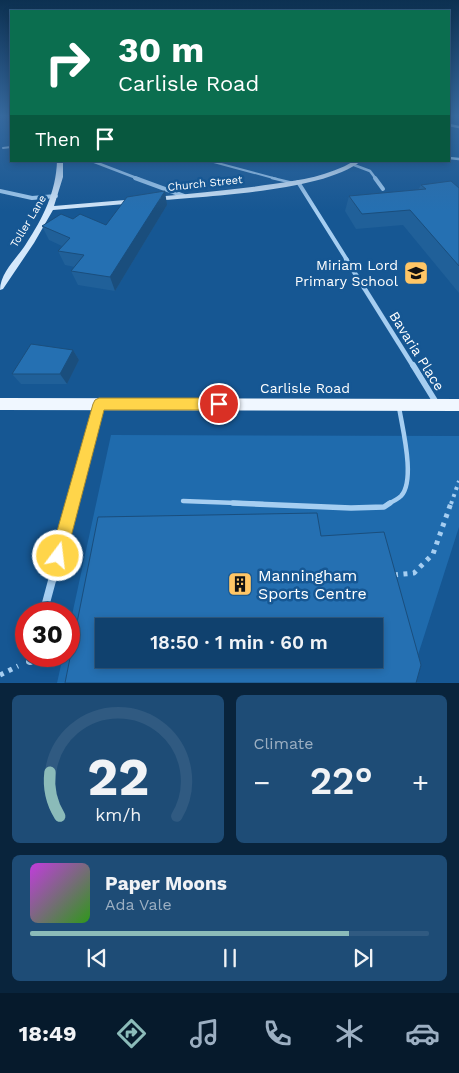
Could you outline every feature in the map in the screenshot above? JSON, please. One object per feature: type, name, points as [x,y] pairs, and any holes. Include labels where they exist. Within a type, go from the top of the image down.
[{"type":"main road","name":"Carlisle Road","points":[[0,404],[459,405]]},
{"type":"street","name":"Toller Lane","points":[[0,288],[51,208],[62,174],[60,162]]},
{"type":"street","points":[[95,162],[184,196]]},
{"type":"street","points":[[356,163],[370,171],[383,189]]},
{"type":"street","name":"Church Street","points":[[51,208],[184,196],[296,183],[340,172],[356,163]]},
{"type":"street","name":"Bavaria Place","points":[[296,183],[437,405]]},
{"type":"street","points":[[0,191],[32,198],[56,196]]},
{"type":"street","points":[[45,602],[99,404]]},
{"type":"lane","points":[[3,148],[10,147]]},
{"type":"lane","points":[[214,162],[296,183]]},
{"type":"lane","points":[[183,501],[352,508],[384,507],[402,496],[407,481],[407,455],[399,404]]},
{"type":"path","points":[[394,575],[414,573],[433,554],[459,481]]},
{"type":"shaded area","points":[[111,435],[459,436],[459,527],[409,683],[57,683],[61,667],[80,667],[80,602],[75,602]]},
{"type":"building","points":[[451,181],[459,188],[459,266],[410,210],[362,214],[349,196],[426,189],[421,185]]},
{"type":"building","points":[[165,191],[110,277],[71,271],[84,255],[58,251],[70,238],[42,226],[61,214],[73,219],[80,214],[106,225],[127,197]]},
{"type":"building","points":[[31,344],[73,350],[60,374],[12,374]]},
{"type":"building","name":"Manningham Sports Centre","points":[[317,513],[321,536],[384,532],[421,665],[416,683],[65,683],[68,667],[80,667],[80,608],[98,517]]},
{"type":"place","name":"Miriam Lord Primary School","points":[[416,273]]},
{"type":"place","name":"Manningham Sports Centre","points":[[240,584]]},
{"type":"route","points":[[58,556],[99,404],[219,404]]}]
